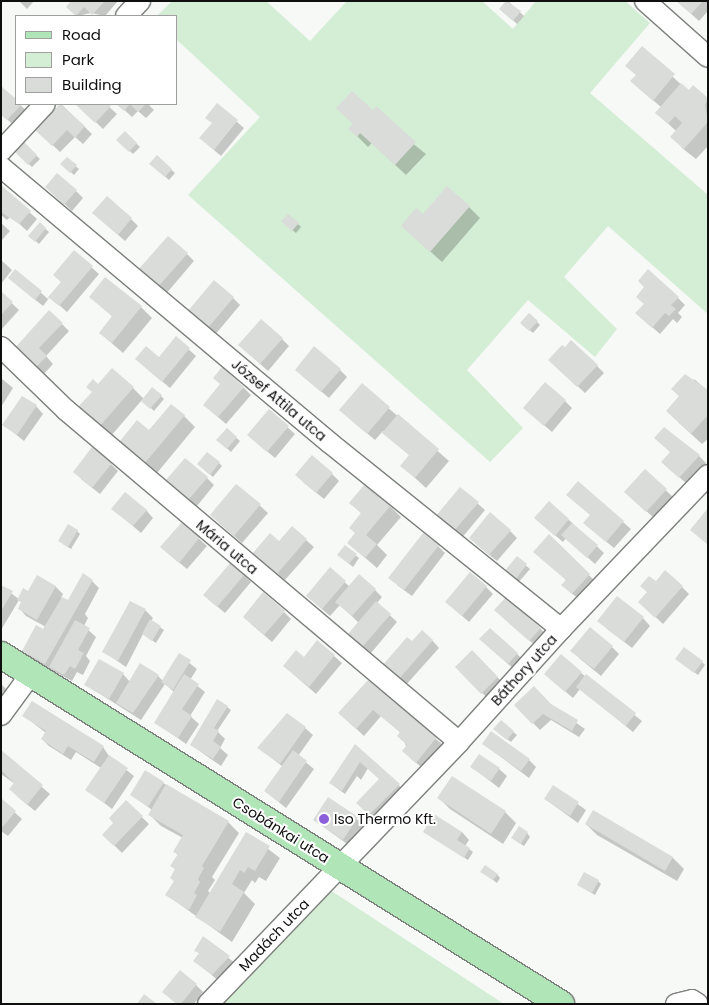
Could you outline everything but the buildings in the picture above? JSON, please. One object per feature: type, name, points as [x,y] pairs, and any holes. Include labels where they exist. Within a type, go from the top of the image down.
[{"type":"main road","name":"Csobánkai utca","points":[[1,655],[561,1004]]},
{"type":"street","points":[[127,15],[140,1]]},
{"type":"street","points":[[645,1],[708,57]]},
{"type":"street","points":[[1,151],[44,105]]},
{"type":"street","name":"József Attila utca","points":[[1,167],[330,443],[561,629]]},
{"type":"street","name":"Mária utca","points":[[1,347],[73,417],[459,742]]},
{"type":"street","name":"Báthory utca","points":[[340,866],[459,742],[561,629],[708,475]]},
{"type":"street","points":[[1,716],[31,674]]},
{"type":"street","name":"Madách utca","points":[[208,1004],[340,866]]},
{"type":"street","points":[[676,1004],[682,1000],[698,1004]]},
{"type":"green space","points":[[172,1],[266,1],[310,41],[347,1],[482,1],[513,29],[536,1],[625,1],[650,23],[590,93],[708,195],[708,314],[608,226],[564,277],[617,329],[595,357],[528,300],[467,370],[523,428],[490,462],[188,195],[260,117],[178,41],[178,15],[158,15]]},
{"type":"green space","points":[[327,888],[504,1004],[216,1004]]},
{"type":"place","name":"Iso Thermo Kft.","points":[[324,819]]}]
